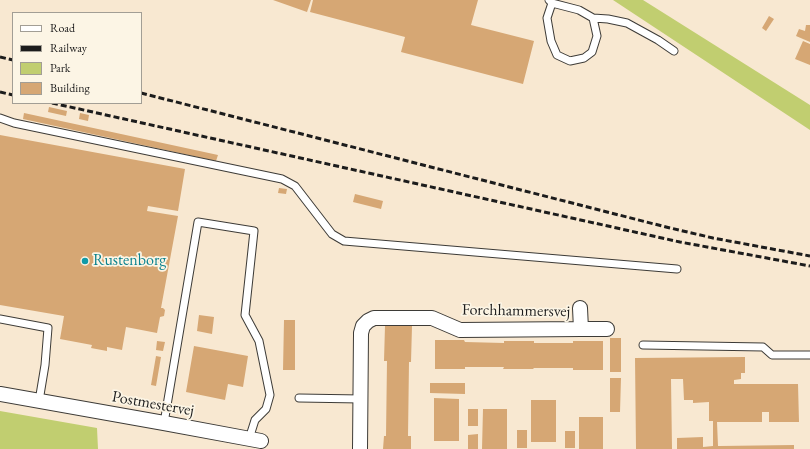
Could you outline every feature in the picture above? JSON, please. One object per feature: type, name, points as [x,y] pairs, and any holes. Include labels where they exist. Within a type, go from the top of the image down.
[{"type":"street","name":"Forchhammersvej","points":[[580,308],[581,329]]},
{"type":"street","name":"Forchhammersvej","points":[[360,449],[361,333],[363,326],[374,318],[432,318],[460,330],[607,329]]},
{"type":"street","name":"Postmestervej","points":[[0,394],[255,440]]},
{"type":"lane","points":[[593,18],[597,36],[592,52],[584,58],[570,61],[557,55],[551,41],[547,18],[550,2],[579,10],[593,18],[627,23],[658,40],[674,51]]},
{"type":"lane","points":[[0,118],[14,123],[282,179],[295,186],[332,234],[344,241],[677,269]]},
{"type":"lane","points":[[164,423],[198,222],[254,231],[245,315],[259,341],[270,395],[266,409],[255,420],[255,440]]},
{"type":"lane","points":[[0,319],[48,328],[46,365],[39,400]]},
{"type":"lane","points":[[642,345],[763,347],[772,355],[810,355]]},
{"type":"lane","points":[[299,398],[361,399]]},
{"type":"green space","points":[[613,0],[643,0],[810,105],[810,130]]},
{"type":"green space","points":[[0,411],[97,428],[98,449],[0,449]]},
{"type":"building","points":[[273,0],[311,0],[307,12]]},
{"type":"building","points":[[313,0],[478,0],[471,25],[534,41],[523,84],[401,52],[405,37],[310,12]]},
{"type":"building","points":[[769,16],[774,19],[766,31],[762,28]]},
{"type":"building","points":[[806,25],[810,25],[810,42],[796,36],[799,29],[805,31]]},
{"type":"building","points":[[803,41],[810,44],[810,65],[795,59]]},
{"type":"building","points":[[49,107],[67,111],[66,116],[48,112]]},
{"type":"building","points":[[24,113],[218,155],[216,161],[23,119]]},
{"type":"building","points":[[80,113],[89,115],[88,121],[79,119]]},
{"type":"building","name":"Rustenborg","points":[[0,135],[185,169],[178,211],[148,206],[147,211],[178,216],[161,308],[165,310],[164,316],[160,317],[157,333],[126,327],[122,350],[107,347],[107,351],[91,348],[92,345],[60,339],[64,316],[0,305]]},
{"type":"building","points":[[279,188],[287,189],[286,194],[278,193]]},
{"type":"building","points":[[355,194],[383,201],[381,209],[353,202]]},
{"type":"building","points":[[199,315],[214,317],[212,334],[197,331]]},
{"type":"building","points":[[284,320],[295,320],[295,370],[283,370]]},
{"type":"building","points":[[385,326],[412,326],[411,362],[409,362],[408,436],[411,436],[411,449],[383,449],[384,436],[386,436],[387,361],[384,361]]},
{"type":"building","points":[[610,338],[621,338],[621,372],[610,372]]},
{"type":"building","points":[[435,340],[464,340],[465,342],[504,343],[504,341],[573,343],[573,341],[603,341],[603,370],[573,370],[573,368],[503,369],[504,367],[435,369]]},
{"type":"building","points":[[157,341],[165,342],[163,351],[156,350]]},
{"type":"building","points":[[194,346],[248,356],[243,387],[228,384],[225,400],[186,392]]},
{"type":"building","points":[[156,356],[161,357],[156,386],[151,385]]},
{"type":"building","points":[[745,357],[745,373],[741,373],[741,379],[734,380],[734,384],[798,384],[799,422],[769,422],[769,412],[762,412],[762,422],[717,422],[718,446],[794,445],[794,449],[677,449],[677,438],[703,437],[703,447],[713,446],[713,421],[709,421],[709,402],[693,403],[693,400],[684,400],[683,379],[671,379],[672,449],[636,449],[635,358]]},
{"type":"building","points":[[610,378],[621,378],[620,412],[610,412]]},
{"type":"building","points":[[430,383],[465,383],[465,394],[430,393]]},
{"type":"building","points":[[434,398],[459,399],[459,441],[434,441]]},
{"type":"building","points":[[531,400],[556,400],[556,442],[531,442]]},
{"type":"building","points":[[468,409],[478,409],[478,426],[468,426]]},
{"type":"building","points":[[483,409],[507,409],[507,449],[482,449]]},
{"type":"building","points":[[579,417],[603,417],[603,449],[579,449]]},
{"type":"building","points":[[517,430],[527,430],[527,448],[517,448]]},
{"type":"building","points":[[565,431],[575,431],[575,448],[565,448]]},
{"type":"building","points":[[478,434],[478,449],[468,449],[468,435]]},
{"type":"railway","points":[[0,57],[12,60]]},
{"type":"railway","points":[[0,92],[12,95]]},
{"type":"railway","points":[[142,93],[666,227],[713,238],[810,256]]},
{"type":"railway","points":[[57,104],[680,242],[810,266]]},
{"type":"place","name":"Rustenborg","points":[[85,261]]}]
